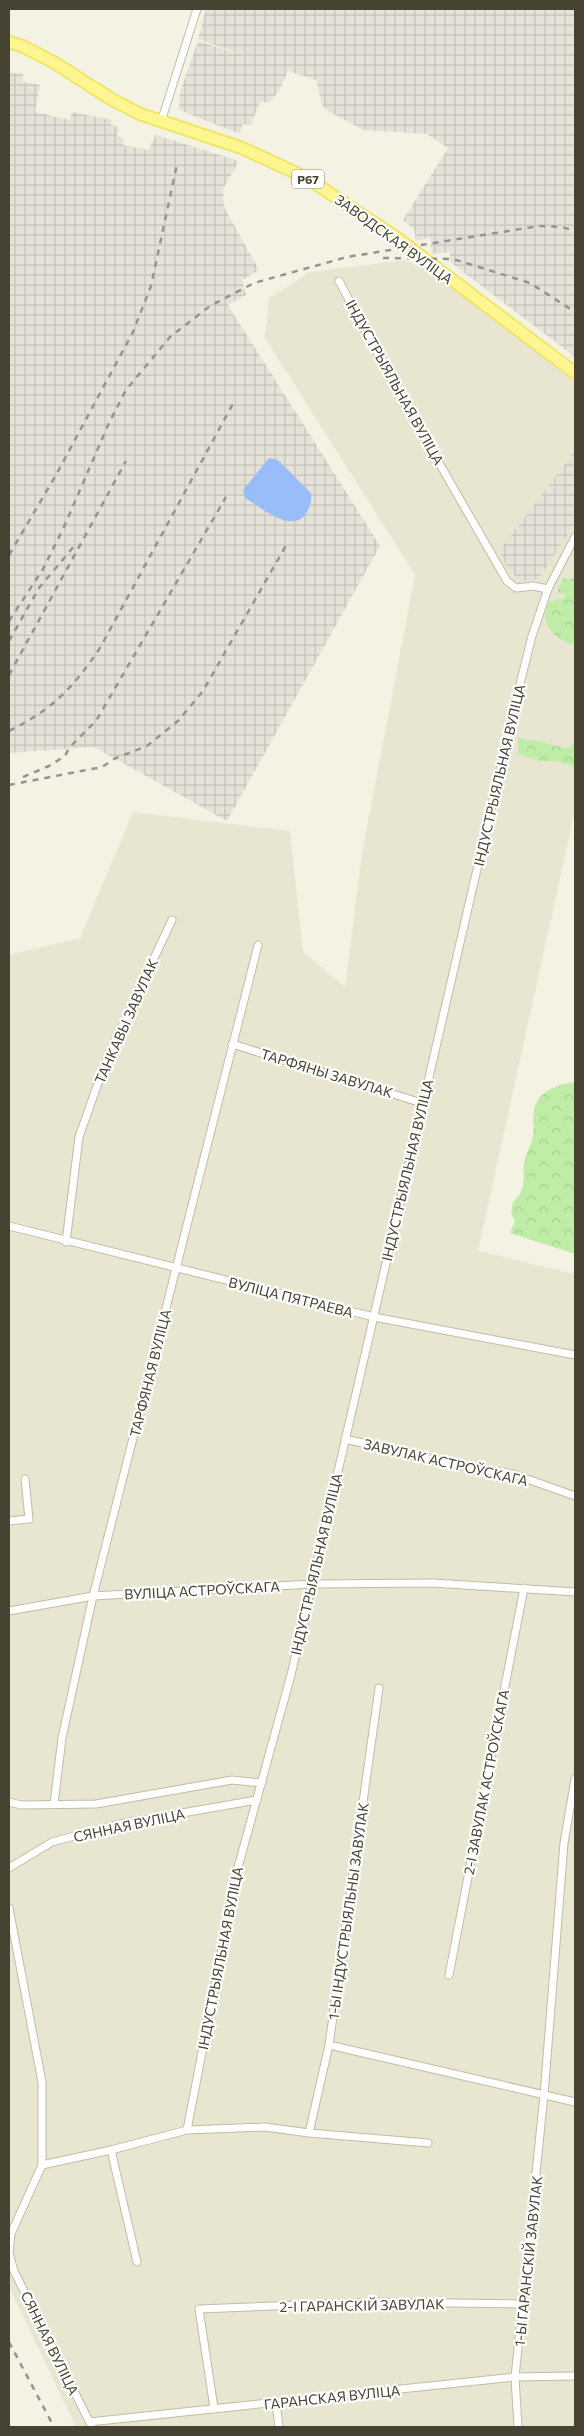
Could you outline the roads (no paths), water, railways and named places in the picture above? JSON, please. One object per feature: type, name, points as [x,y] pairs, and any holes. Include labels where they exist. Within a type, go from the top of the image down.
[{"type":"main road","name":"ЗАВОДСКАЯ ВУЛІЦА","points":[[9,42],[22,46],[55,63],[111,99],[161,122],[242,148],[307,178],[410,247],[575,374]]},
{"type":"street","points":[[161,122],[197,9]]},
{"type":"street","name":"ІНДУСТРЫЯЛЬНАЯ ВУЛІЦА","points":[[187,2130],[224,1930],[237,1872],[291,1675],[422,1103],[524,670],[548,589],[533,586],[516,588],[507,581],[397,390],[339,281]]},
{"type":"street","points":[[548,589],[575,537]]},
{"type":"street","name":"ТАНКАВЫ ЗАВУЛАК","points":[[66,1242],[79,1137],[107,1058],[172,920]]},
{"type":"street","name":"ТАРФЯНАЯ ВУЛІЦА","points":[[54,1804],[62,1738],[93,1596],[258,945]]},
{"type":"street","name":"ТАРФЯНЫ ЗАВУЛАК","points":[[232,1044],[422,1103]]},
{"type":"street","name":"ВУЛІЦА ПЯТРАЕВА","points":[[9,1226],[66,1242],[374,1317],[575,1355]]},
{"type":"street","name":"ЗАВУЛАК АСТРОЎСКАГА","points":[[345,1439],[451,1464],[513,1474],[575,1496]]},
{"type":"street","points":[[9,1521],[29,1519],[25,1479]]},
{"type":"street","name":"ВУЛІЦА АСТРОЎСКАГА","points":[[9,1610],[93,1596],[312,1584],[433,1582],[575,1592]]},
{"type":"street","name":"2-І ЗАВУЛАК АСТРОЎСКАГА","points":[[448,1975],[524,1588]]},
{"type":"street","name":"1-Ы ІНДУСТРЫЯЛЬНЫ ЗАВУЛАК","points":[[309,2133],[329,2045],[379,1688]]},
{"type":"street","name":"1-Ы ГАРАНСКІЙ ЗАВУЛАК","points":[[518,2427],[515,2377],[544,2095],[564,1843],[575,1779]]},
{"type":"street","name":"СЯННАЯ ВУЛІЦА","points":[[9,1802],[21,1805],[96,1804],[232,1780],[262,1784]]},
{"type":"street","name":"СЯННАЯ ВУЛІЦА","points":[[9,1868],[52,1842],[120,1824],[257,1800]]},
{"type":"street","name":"СЯННАЯ ВУЛІЦА","points":[[9,1908],[42,2082],[42,2165],[11,2234],[9,2253],[14,2271],[90,2424]]},
{"type":"street","points":[[329,2045],[575,2102]]},
{"type":"street","points":[[42,2165],[111,2150],[187,2130],[265,2127],[309,2133],[428,2143]]},
{"type":"street","points":[[111,2150],[137,2262]]},
{"type":"street","name":"2-І ГАРАНСКІЙ ЗАВУЛАК","points":[[214,2408],[199,2309],[375,2302],[524,2304]]},
{"type":"street","name":"ГАРАНСКАЯ ВУЛІЦА","points":[[90,2424],[214,2408],[515,2377],[575,2376]]},
{"type":"street","points":[[276,2403],[279,2427]]},
{"type":"water","points":[[269,458],[278,460],[311,493],[309,507],[301,519],[294,521],[277,517],[245,498],[243,490]]},
{"type":"railway","points":[[9,555],[56,475],[133,332],[151,286],[177,164]]},
{"type":"railway","points":[[9,621],[43,569],[63,529],[109,423],[126,390],[170,337],[210,306],[254,283],[347,257],[539,226],[562,227],[575,231]]},
{"type":"railway","points":[[383,258],[453,259],[530,283],[575,312]]},
{"type":"railway","points":[[9,731],[38,715],[60,697],[80,675],[100,648],[235,400]]},
{"type":"railway","points":[[9,675],[126,461]]},
{"type":"railway","points":[[23,777],[49,766],[65,756],[69,748],[96,721],[226,497]]},
{"type":"railway","points":[[9,785],[102,767],[116,758],[147,746],[178,721],[203,691],[288,542]]},
{"type":"railway","points":[[9,641],[39,588],[75,545]]},
{"type":"railway","points":[[9,2342],[54,2427]]}]
